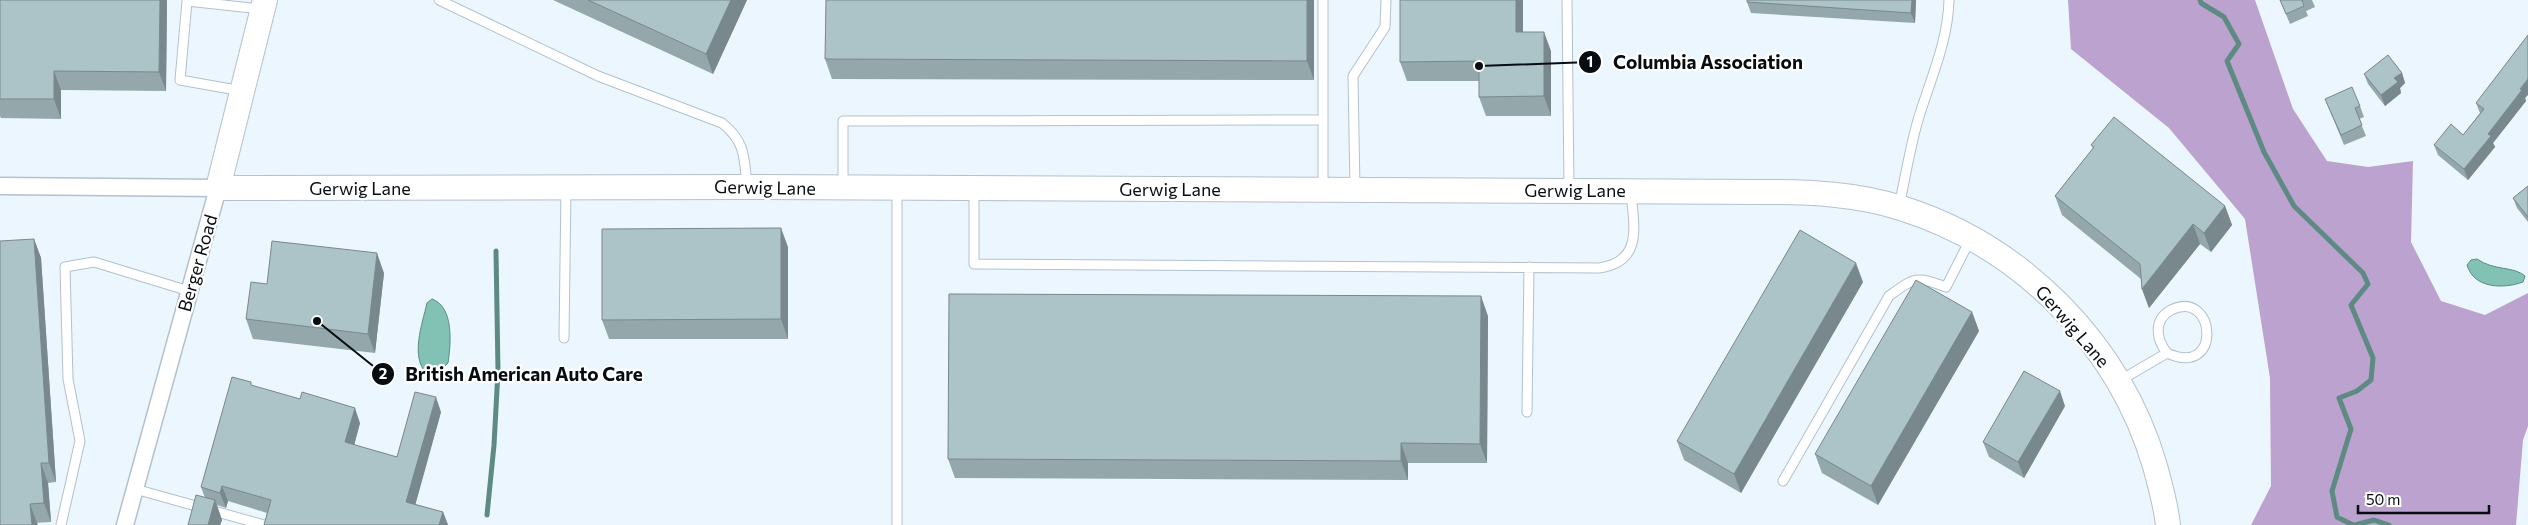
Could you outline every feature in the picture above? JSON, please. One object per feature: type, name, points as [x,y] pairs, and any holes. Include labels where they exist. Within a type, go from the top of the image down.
[{"type":"street","name":"Berger Road","points":[[125,525],[218,188],[264,4]]},
{"type":"street","name":"Gerwig Lane","points":[[0,186],[218,188],[748,186],[843,188],[1569,190],[1799,192],[1837,195],[1899,207],[1943,224],[1971,238],[2003,257],[2040,286],[2065,310],[2098,348],[2119,381],[2150,448],[2168,525]]},
{"type":"lane","points":[[439,0],[598,76],[722,123],[734,133],[742,146],[748,186]]},
{"type":"lane","points":[[1323,0],[1323,190]]},
{"type":"lane","points":[[1355,190],[1353,76],[1385,26],[1386,0]]},
{"type":"lane","points":[[1567,0],[1569,190]]},
{"type":"lane","points":[[1899,207],[1918,120],[1943,44],[1949,0]]},
{"type":"lane","points":[[243,91],[180,80],[187,1],[264,4]]},
{"type":"lane","points":[[843,188],[843,121],[1323,120]]},
{"type":"lane","points":[[564,338],[566,188]]},
{"type":"lane","points":[[897,525],[898,188]]},
{"type":"lane","points":[[974,188],[974,264],[1599,268],[1610,266],[1620,261],[1634,242],[1631,191]]},
{"type":"lane","points":[[1783,481],[1889,296],[1909,282],[1922,278],[1946,287],[1971,238]]},
{"type":"lane","points":[[61,525],[80,441],[68,379],[64,267],[94,262],[189,291]]},
{"type":"lane","points":[[1527,412],[1529,267]]},
{"type":"lane","points":[[2176,308],[2194,310],[2203,317],[2208,328],[2204,346],[2196,355],[2178,358],[2167,353],[2158,338],[2160,321],[2166,313],[2176,308]]},
{"type":"lane","points":[[2119,381],[2167,353]]},
{"type":"lane","points":[[135,488],[264,525]]},
{"type":"shaded area","points":[[2068,0],[2255,0],[2293,109],[2327,161],[2368,167],[2413,161],[2411,242],[2441,301],[2485,315],[2528,293],[2528,426],[2523,440],[2516,525],[2251,525],[2271,486],[2270,378],[2245,219],[2169,128],[2071,49]]},
{"type":"shaded area","points":[[2477,259],[2483,263],[2520,273],[2525,276],[2523,282],[2507,286],[2483,283],[2476,279],[2467,265],[2471,260]]},
{"type":"shaded area","points":[[432,299],[439,303],[448,317],[450,346],[448,363],[437,373],[427,374],[419,359],[418,350],[420,331],[427,303]]},
{"type":"building","points":[[0,0],[160,0],[159,72],[54,71],[54,99],[0,99]]},
{"type":"building","points":[[588,0],[731,0],[706,54]]},
{"type":"building","points":[[826,0],[1307,0],[1307,61],[825,59]]},
{"type":"building","points":[[1400,0],[1516,0],[1516,32],[1544,32],[1544,96],[1479,97],[1479,61],[1400,62]]},
{"type":"building","points":[[1747,0],[1912,0],[1911,13],[1747,2]]},
{"type":"building","points":[[2280,0],[2302,0],[2304,6],[2286,14]]},
{"type":"building","points":[[2528,35],[2528,79],[2520,89],[2522,90],[2488,134],[2491,136],[2464,169],[2434,145],[2451,124],[2463,135],[2484,109],[2476,103]]},
{"type":"building","points":[[2388,55],[2402,73],[2394,78],[2398,82],[2381,95],[2364,74]]},
{"type":"building","points":[[2352,87],[2360,106],[2355,108],[2362,125],[2341,135],[2325,99]]},
{"type":"building","points":[[2114,117],[2225,206],[2204,233],[2193,224],[2142,289],[2140,264],[2055,196],[2094,147],[2091,145]]},
{"type":"building","points":[[2528,186],[2528,217],[2513,198]]},
{"type":"building","points":[[781,228],[781,319],[602,320],[602,229]]},
{"type":"building","points":[[1800,230],[1856,263],[1734,474],[1677,441]]},
{"type":"building","points":[[34,239],[49,463],[41,463],[44,503],[30,504],[32,525],[0,525],[0,241]]},
{"type":"building","points":[[272,241],[377,253],[368,334],[246,319],[251,282],[267,284]]},
{"type":"building","points":[[1916,280],[1972,312],[1871,486],[1815,454]]},
{"type":"building","points":[[949,294],[1481,296],[1480,444],[1401,443],[1401,461],[948,459]]},
{"type":"building","points":[[2024,371],[2060,391],[2018,462],[1983,442]]},
{"type":"building","points":[[232,377],[251,382],[251,385],[300,399],[302,392],[355,408],[345,442],[397,457],[415,392],[436,397],[406,502],[443,512],[439,525],[264,525],[271,500],[222,486],[220,493],[201,487]]},
{"type":"building","points":[[196,495],[215,500],[208,525],[188,525]]},
{"type":"waterway","points":[[2200,0],[2201,3],[2224,17],[2239,44],[2227,61],[2264,152],[2294,206],[2363,273],[2368,284],[2351,305],[2373,358],[2371,380],[2357,391],[2339,398],[2351,429],[2332,491],[2337,517],[2353,525]]},
{"type":"waterway","points":[[487,515],[494,445],[498,371],[496,251]]},
{"type":"waterway","points":[[2355,525],[2374,520],[2389,525]]},
{"type":"place","name":"Columbia Association","points":[[1479,66]]},
{"type":"place","name":"British American Auto Care","points":[[317,321]]}]
